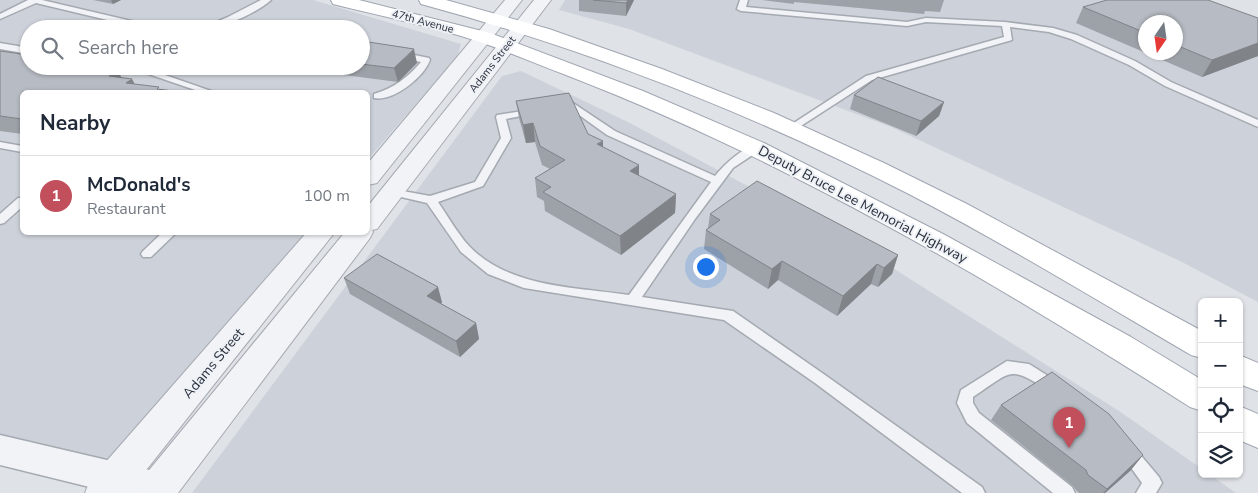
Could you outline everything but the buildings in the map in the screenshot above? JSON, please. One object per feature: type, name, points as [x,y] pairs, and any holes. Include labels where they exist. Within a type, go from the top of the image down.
[{"type":"main road","name":"47th Avenue","points":[[339,0],[482,37],[507,46]]},
{"type":"main road","name":"47th Avenue","points":[[427,0],[522,26]]},
{"type":"main road","points":[[522,26],[665,76],[876,169],[1033,251],[1198,344]]},
{"type":"main road","name":"Deputy Bruce Lee Memorial Highway","points":[[507,46],[636,95],[756,148],[934,240],[1120,346],[1198,395]]},
{"type":"main road","points":[[1243,370],[1258,378]]},
{"type":"main road","points":[[1243,424],[1258,433]]},
{"type":"street","name":"Adams Street","points":[[370,176],[514,0]]},
{"type":"street","name":"Adams Street","points":[[370,220],[543,0]]},
{"type":"street","name":"Adams Street","points":[[111,485],[319,235]]},
{"type":"street","points":[[0,450],[111,485],[164,491],[358,235]]},
{"type":"lane","points":[[0,17],[34,0],[115,20]]},
{"type":"lane","points":[[228,20],[267,0]]},
{"type":"lane","points":[[744,0],[741,9],[907,24],[926,20],[1005,24],[1050,30],[1074,37],[1132,63],[1168,84],[1258,124]]},
{"type":"lane","points":[[790,130],[869,78],[1008,38],[1005,24]]},
{"type":"lane","points":[[0,46],[20,49]]},
{"type":"lane","points":[[377,96],[392,93],[406,86],[426,60],[390,53]]},
{"type":"lane","points":[[157,75],[204,90]]},
{"type":"lane","points":[[392,192],[431,200],[479,184],[506,138],[501,116],[570,104],[611,132],[717,181]]},
{"type":"lane","points":[[0,145],[20,149]]},
{"type":"lane","points":[[632,301],[691,216],[729,166],[756,148]]},
{"type":"lane","points":[[431,200],[465,249],[494,271],[528,285],[728,315],[820,378],[976,493]]},
{"type":"lane","points":[[0,220],[20,203]]},
{"type":"lane","points":[[147,254],[168,235]]},
{"type":"lane","points":[[1066,493],[973,418],[965,403],[966,394],[1007,367],[1024,368],[1072,399]]},
{"type":"lane","points":[[1116,438],[1149,488]]},
{"type":"shaded area","points":[[0,0],[313,0],[461,44],[457,57],[370,157],[370,90],[20,90],[20,235],[305,235],[96,474],[0,448]]},
{"type":"shaded area","points":[[565,0],[1125,0],[1258,18],[1258,302],[1182,262],[891,127],[629,29],[559,10]]},
{"type":"shaded area","points":[[521,71],[628,122],[847,239],[1119,411],[1198,466],[1198,478],[1215,478],[1236,493],[192,493],[502,76]]},
{"type":"place","name":"McDonald's","points":[[1069,448]]}]
